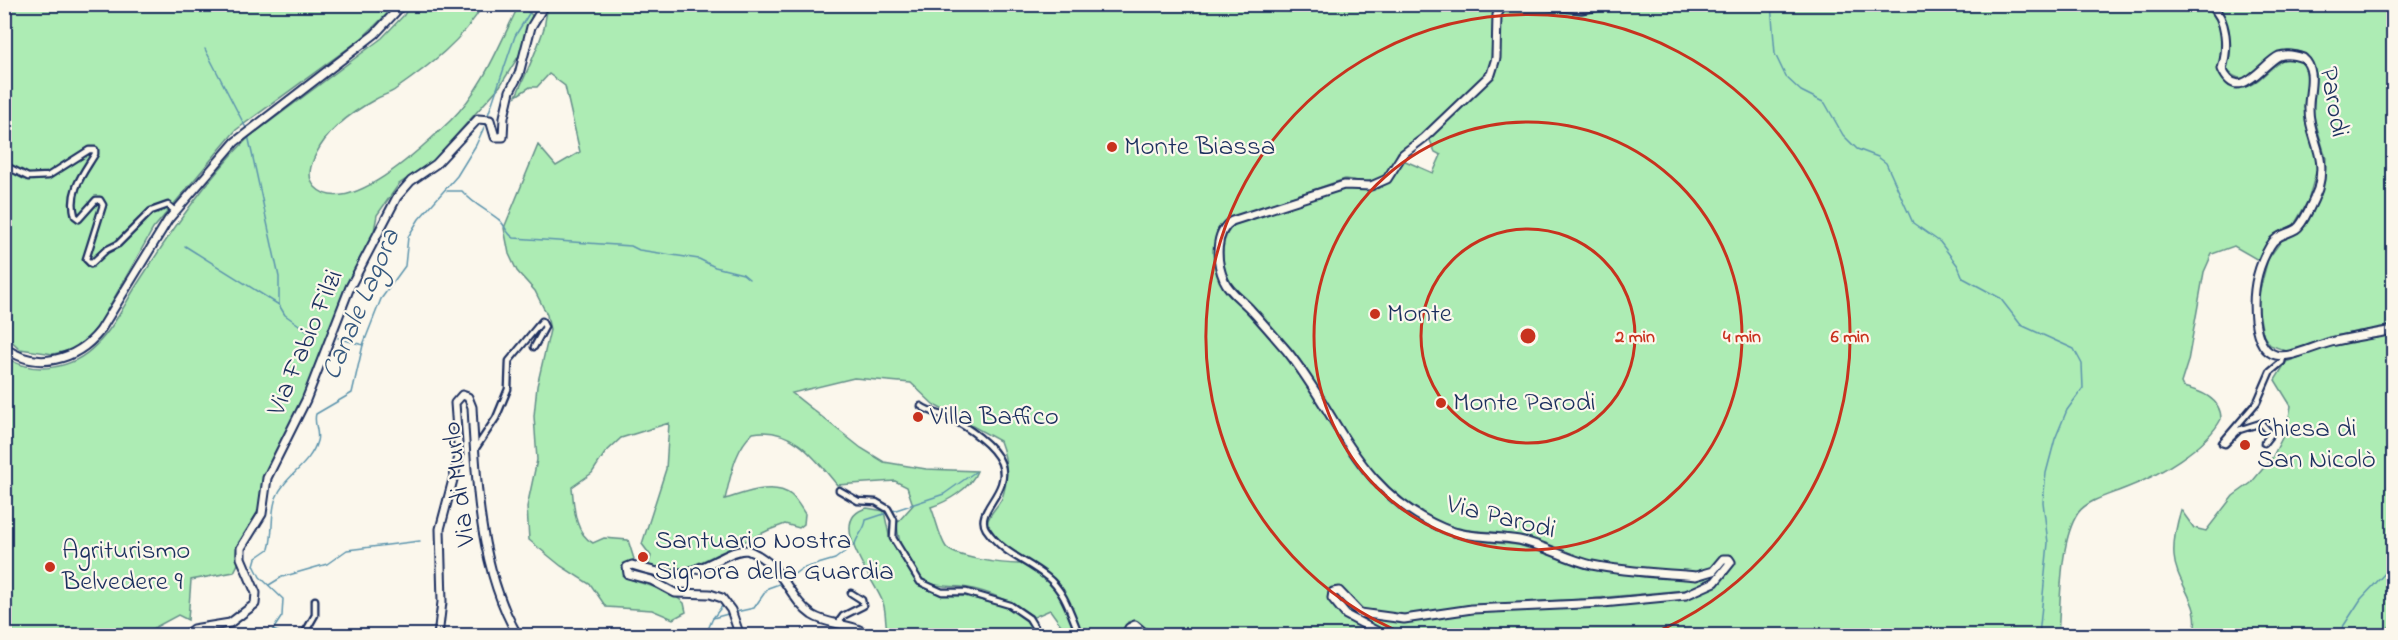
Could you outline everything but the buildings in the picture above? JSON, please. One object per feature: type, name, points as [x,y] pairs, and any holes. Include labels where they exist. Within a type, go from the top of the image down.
[{"type":"street","points":[[4,347],[23,357],[44,361],[71,355],[87,346],[100,331],[150,247],[175,211],[243,135],[375,34],[403,4]]},
{"type":"street","name":"Via Parodi","points":[[1386,636],[1346,615],[1338,607],[1332,593],[1339,591],[1360,613],[1404,619],[1472,609],[1603,603],[1686,595],[1714,582],[1731,564],[1729,559],[1724,559],[1713,571],[1696,576],[1591,565],[1521,541],[1466,536],[1443,528],[1410,510],[1396,502],[1373,479],[1335,424],[1318,393],[1288,352],[1223,278],[1219,259],[1220,236],[1223,229],[1232,221],[1344,185],[1371,186],[1387,179],[1403,154],[1432,131],[1491,74],[1496,57],[1497,15],[1504,7],[1518,4]]},
{"type":"street","points":[[1532,4],[1581,9],[1615,4]]},
{"type":"street","name":"Parodi","points":[[2210,4],[2222,22],[2227,52],[2222,69],[2232,80],[2247,82],[2272,60],[2284,55],[2303,58],[2311,70],[2308,113],[2320,150],[2320,181],[2313,202],[2297,228],[2280,235],[2269,247],[2257,272],[2253,300],[2256,328],[2261,340],[2270,351],[2283,357]]},
{"type":"street","name":"Via Fabio Filzi","points":[[184,636],[193,629],[230,623],[255,604],[256,593],[241,558],[241,548],[262,514],[267,478],[306,400],[350,287],[397,197],[411,181],[436,164],[478,119],[490,120],[495,137],[502,138],[510,90],[519,74],[531,27],[542,5]]},
{"type":"street","points":[[4,165],[28,177],[48,176],[89,150],[94,150],[96,154],[74,189],[73,205],[75,216],[79,219],[96,200],[100,200],[103,205],[86,259],[91,264],[106,250],[118,244],[151,211],[168,205],[175,211]]},
{"type":"street","points":[[474,451],[496,418],[508,389],[509,361],[542,321],[545,327],[534,347]]},
{"type":"street","points":[[2264,443],[2271,434],[2261,423],[2246,426],[2222,444],[2226,435],[2257,402],[2270,372],[2282,362],[2283,357],[2328,343],[2394,330]]},
{"type":"street","name":"Via di Murlo","points":[[438,636],[442,602],[440,529],[459,457],[455,404],[456,399],[462,395],[471,402],[474,451],[483,524],[494,574],[518,636]]},
{"type":"street","points":[[921,406],[950,418],[971,431],[994,452],[1001,462],[1004,477],[997,497],[981,518],[983,524],[1002,548],[1046,576],[1058,588],[1080,636]]},
{"type":"street","points":[[839,490],[858,501],[876,502],[888,509],[894,520],[893,538],[920,582],[942,592],[966,592],[1010,605],[1029,618],[1040,636]]},
{"type":"street","points":[[740,636],[731,610],[722,598],[710,594],[686,594],[628,574],[626,569],[630,565],[660,574],[690,572],[733,552],[747,550],[782,575],[811,614],[843,624],[869,636]]},
{"type":"street","points":[[843,624],[840,620],[843,615],[863,606],[862,600],[851,593]]},
{"type":"street","points":[[303,636],[315,615],[315,600]]},
{"type":"street","points":[[1125,634],[1132,626],[1137,626],[1148,636]]},
{"type":"street","points":[[2389,636],[2394,629]]},
{"type":"green space","points":[[1633,4],[2200,5],[2211,12],[2217,22],[2221,44],[2220,73],[2233,85],[2249,86],[2286,58],[2303,62],[2307,66],[2304,107],[2318,165],[2308,201],[2294,225],[2270,238],[2258,260],[2234,246],[2212,254],[2204,272],[2188,361],[2181,383],[2183,387],[2202,393],[2213,401],[2220,412],[2221,419],[2204,440],[2180,460],[2138,483],[2093,501],[2078,513],[2067,539],[2064,555],[2058,635],[1393,636],[1346,611],[1335,599],[1336,593],[1362,617],[1411,622],[1472,613],[1623,605],[1686,598],[1721,581],[1735,563],[1730,556],[1722,556],[1710,569],[1695,572],[1603,564],[1509,534],[1467,530],[1442,523],[1389,488],[1370,467],[1309,372],[1290,347],[1238,293],[1227,276],[1223,263],[1226,235],[1234,225],[1343,187],[1365,190],[1381,187],[1392,178],[1403,160],[1433,173],[1441,155],[1435,152],[1429,138],[1494,76],[1498,60],[1500,18],[1503,11],[1519,7],[1582,14]]},
{"type":"green space","points":[[5,5],[396,5],[362,38],[236,130],[153,229],[100,323],[85,343],[76,349],[53,354],[20,349],[5,335]]},
{"type":"green space","points":[[410,5],[483,5],[466,30],[433,62],[394,91],[358,110],[327,137],[314,158],[310,175],[315,187],[329,195],[346,194],[365,187],[386,175],[423,146],[450,121],[472,95],[519,5],[532,15],[520,54],[500,86],[433,161],[399,184],[377,215],[372,242],[345,289],[303,397],[263,479],[258,514],[237,546],[236,554],[239,562],[234,572],[191,580],[188,620],[178,615],[141,635],[15,635],[4,619],[4,356],[27,366],[52,367],[75,360],[96,345],[120,314],[177,224],[233,154],[248,138],[382,38],[404,15]]},
{"type":"green space","points":[[550,5],[1500,5],[1493,16],[1491,64],[1485,76],[1420,138],[1398,152],[1392,166],[1381,179],[1365,182],[1345,179],[1227,219],[1218,229],[1215,244],[1220,278],[1224,286],[1286,355],[1315,395],[1342,444],[1362,472],[1378,491],[1402,512],[1440,532],[1466,540],[1519,545],[1591,568],[1696,579],[1714,574],[1728,562],[1710,580],[1685,590],[1587,599],[1469,605],[1403,617],[1361,610],[1344,591],[1336,587],[1331,590],[1329,599],[1345,617],[1377,635],[1152,635],[1135,620],[1128,622],[1121,635],[1068,635],[1050,610],[1034,617],[990,594],[929,583],[915,572],[902,549],[897,523],[913,505],[907,487],[895,481],[837,485],[801,446],[779,434],[767,432],[753,433],[741,447],[725,499],[758,490],[784,491],[793,497],[805,514],[804,524],[799,528],[785,524],[769,530],[690,567],[669,570],[648,567],[651,556],[642,544],[666,469],[669,423],[621,438],[605,453],[592,473],[572,487],[576,518],[587,539],[593,543],[604,538],[628,540],[634,559],[623,568],[625,577],[678,598],[684,603],[686,612],[673,619],[652,610],[606,607],[591,585],[561,566],[529,540],[527,507],[537,460],[534,416],[537,386],[550,330],[547,315],[535,291],[517,271],[509,254],[504,228],[538,145],[556,166],[580,152],[565,86],[549,74],[537,87],[530,87],[516,96],[538,45]],"holes":[[[854,378],[911,383],[934,405],[1000,441],[1006,462],[1006,484],[1002,498],[987,523],[997,538],[1019,558],[1019,564],[992,562],[959,554],[946,547],[942,539],[931,507],[958,494],[970,483],[977,471],[926,469],[884,462],[861,448],[792,393]]]},
{"type":"green space","points":[[2215,5],[2393,5],[2393,325],[2330,337],[2289,352],[2270,345],[2263,335],[2257,301],[2268,259],[2284,237],[2298,231],[2321,195],[2325,177],[2326,158],[2313,114],[2316,76],[2313,64],[2307,55],[2289,50],[2274,54],[2248,78],[2238,78],[2233,75],[2226,68],[2230,53],[2230,35],[2224,18]]},
{"type":"green space","points":[[2393,333],[2394,625],[2385,635],[2193,635],[2195,614],[2179,576],[2174,556],[2181,510],[2194,528],[2206,531],[2233,496],[2251,483],[2272,458],[2287,428],[2291,406],[2275,380],[2286,362],[2329,346]]},
{"type":"green space","points":[[867,508],[884,511],[890,540],[918,585],[942,595],[964,596],[1008,607],[1025,619],[1037,635],[889,635],[883,603],[851,538],[850,525],[855,514]]},
{"type":"waterway","name":"Canale Lagora","points":[[487,118],[515,36],[535,4]]},
{"type":"waterway","points":[[1771,4],[1775,54],[1786,77],[1801,91],[1825,103],[1843,135],[1857,149],[1878,157],[1886,163],[1913,223],[1940,242],[1958,266],[1963,278],[2000,298],[2021,325],[2074,349],[2082,364],[2083,388],[2067,410],[2055,439],[2046,473],[2043,502],[2048,543],[2039,636]]},
{"type":"waterway","points":[[205,49],[246,128]]},
{"type":"waterway","name":"Canale Lagora","points":[[269,636],[282,616],[283,599],[260,577],[254,565],[256,558],[269,549],[276,498],[285,483],[314,450],[318,438],[316,414],[352,393],[363,345],[381,299],[405,266],[408,237],[419,219],[457,176],[486,123]]},
{"type":"waterway","points":[[248,135],[279,277],[279,305]]},
{"type":"waterway","points":[[447,191],[462,191],[500,221],[514,238],[631,246],[639,250],[699,259],[715,267],[743,274],[749,279]]},
{"type":"waterway","points":[[185,246],[279,305],[285,315],[309,332]]},
{"type":"waterway","points":[[338,338],[363,345]]},
{"type":"waterway","points":[[788,579],[801,569],[835,559],[855,544],[866,520],[944,494],[975,472]]},
{"type":"waterway","points":[[269,585],[282,577],[327,564],[347,550],[420,541]]},
{"type":"waterway","points":[[2337,636],[2361,599],[2388,570],[2394,546]]},
{"type":"waterway","points":[[736,612],[754,608],[768,588],[782,583]]},
{"type":"waterway","points":[[705,636],[713,618],[723,605]]},
{"type":"waterway","points":[[713,618],[728,614]]},
{"type":"waterway","points":[[273,630],[283,634]]},
{"type":"place","name":"Monte Biassa","points":[[1112,147]]},
{"type":"place","name":"Monte","points":[[1375,314]]},
{"type":"place","name":"Monte Parodi","points":[[1441,403]]},
{"type":"place","name":"Villa Baffico","points":[[918,417]]},
{"type":"place","name":"Chiesa di San Nicolò","points":[[2245,445]]},
{"type":"place","name":"Santuario Nostra Signora della Guardia","points":[[643,557]]},
{"type":"place","name":"Agriturismo Belvedere 9","points":[[50,567]]}]
